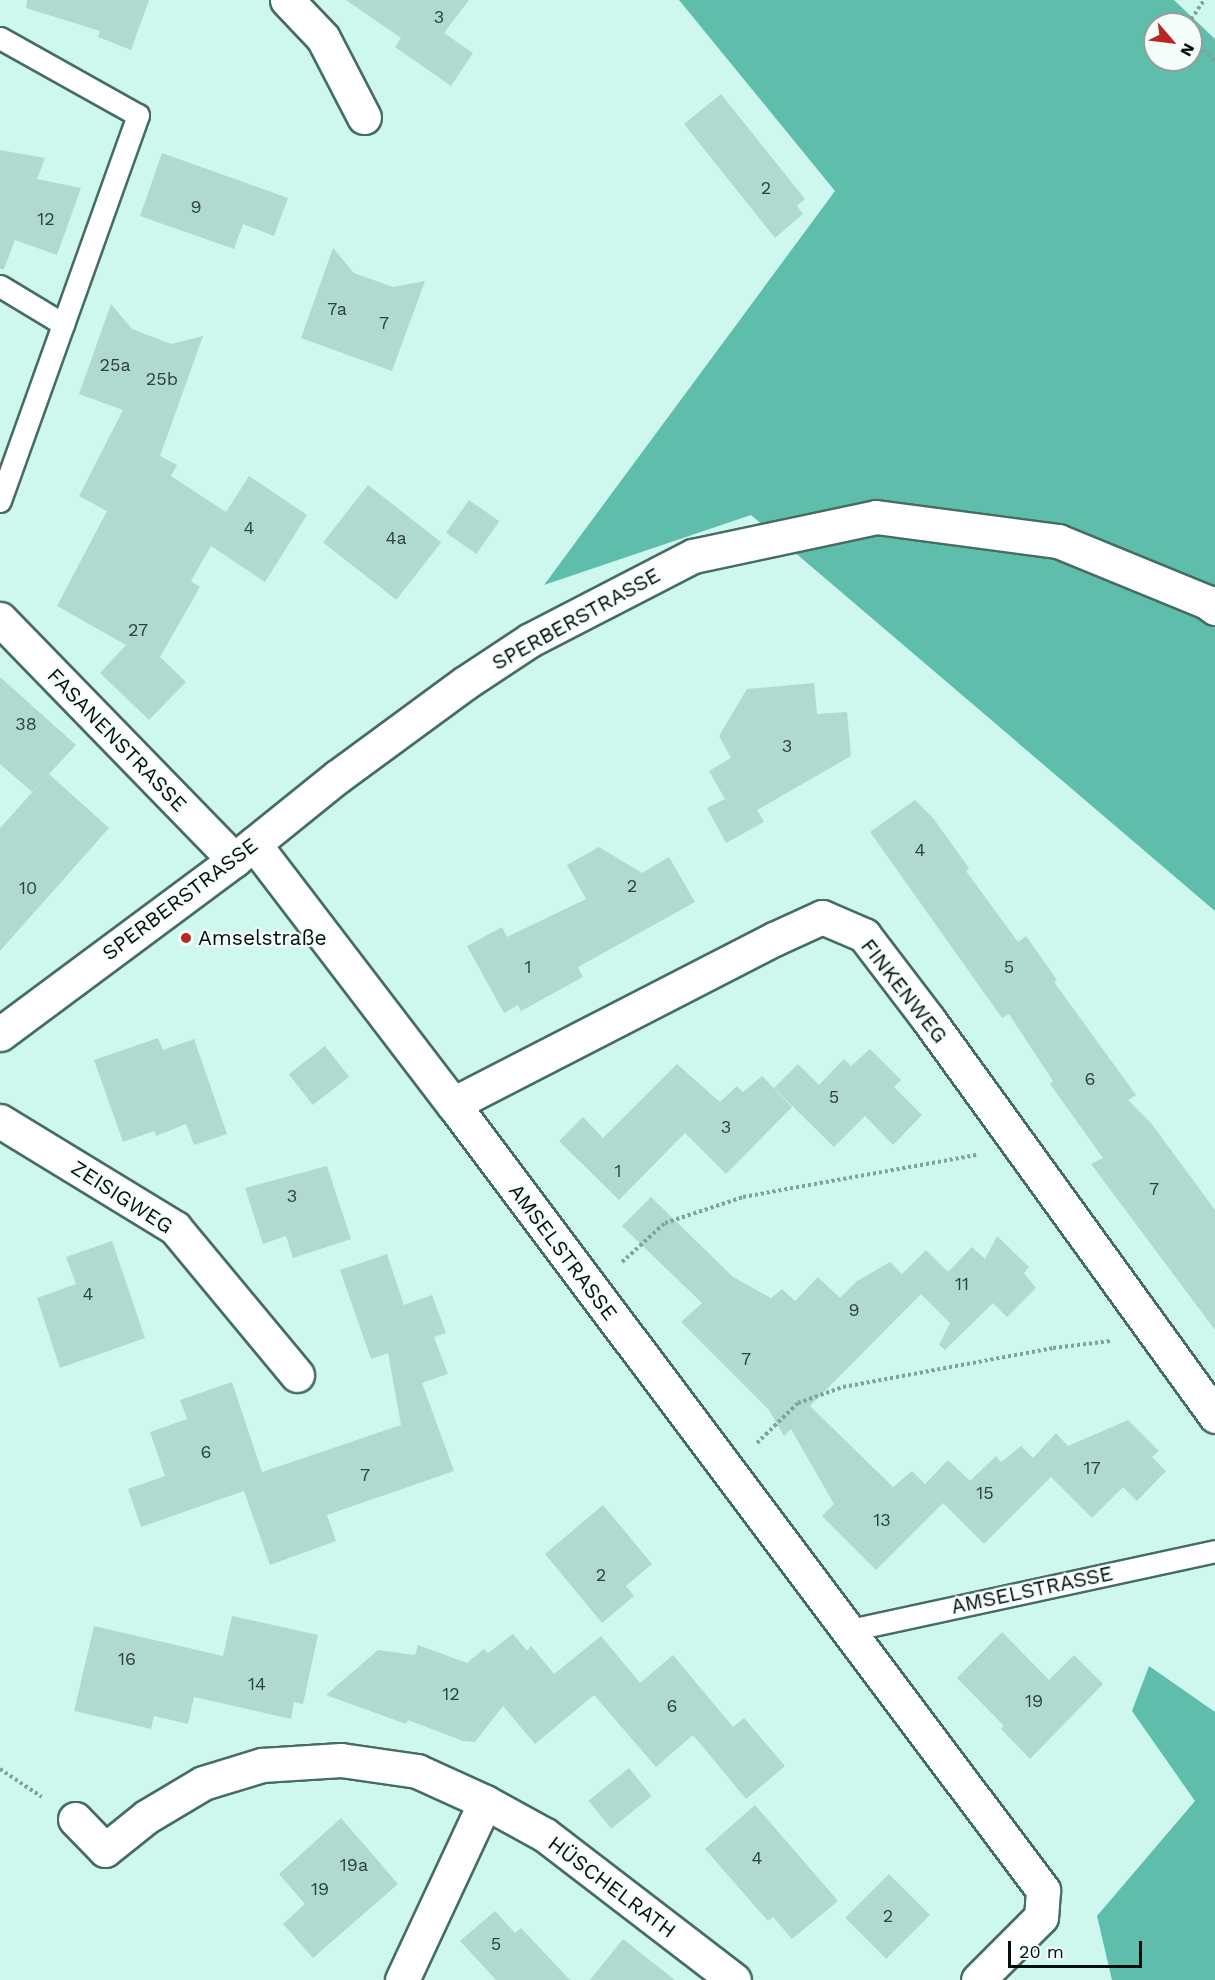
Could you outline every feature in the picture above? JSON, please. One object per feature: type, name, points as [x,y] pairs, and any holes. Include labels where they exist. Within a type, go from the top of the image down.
[{"type":"street","points":[[287,0],[322,38],[364,117]]},
{"type":"street","name":"SPERBERSTRASSE","points":[[0,1034],[244,852],[337,777],[465,683],[530,640],[693,556],[876,517],[1058,541],[1207,602],[1215,608]]},
{"type":"street","name":"FASANENSTRASSE","points":[[0,619],[244,852]]},
{"type":"street","name":"AMSELSTRASSE","points":[[244,852],[453,1104],[1043,1890],[1041,1917],[978,1980]]},
{"type":"street","name":"FINKENWEG","points":[[453,1104],[822,917],[864,935],[928,1019],[1018,1147],[1215,1416]]},
{"type":"street","name":"ZEISIGWEG","points":[[0,1120],[175,1228],[297,1375]]},
{"type":"street","name":"HÜSCHELRATH","points":[[75,1819],[105,1850],[146,1817],[203,1783],[262,1765],[341,1760],[417,1771],[485,1802],[545,1835],[734,1980]]},
{"type":"street","points":[[402,1980],[485,1802]]},
{"type":"lane","points":[[0,38],[138,115],[0,501]]},
{"type":"lane","points":[[0,286],[63,324]]},
{"type":"lane","name":"AMSELSTRASSE","points":[[850,1630],[1215,1551]]},
{"type":"path","points":[[1203,50],[1215,62]]},
{"type":"path","points":[[591,1290],[665,1223],[743,1197],[1018,1147]]},
{"type":"path","points":[[729,1470],[798,1403],[843,1387],[1053,1348],[1157,1335]]},
{"type":"path","points":[[0,1769],[75,1819]]},
{"type":"green space","points":[[679,0],[1174,0],[1187,12],[1143,12],[1143,72],[1203,72],[1203,28],[1215,39],[1215,911],[751,515],[544,585],[835,191]]},
{"type":"green space","points":[[1149,1666],[1215,1712],[1215,1980],[1112,1980],[1097,1916],[1195,1801],[1132,1711]]},
{"type":"building","points":[[27,0],[149,0],[131,50],[98,37],[100,31],[26,8]]},
{"type":"building","points":[[346,0],[469,0],[444,33],[473,53],[451,86],[395,47],[401,38]]},
{"type":"building","points":[[721,94],[805,199],[797,206],[803,214],[775,238],[684,124]]},
{"type":"building","points":[[0,150],[45,158],[37,179],[81,188],[57,255],[15,240],[4,269],[0,269]]},
{"type":"building","points":[[162,153],[288,198],[274,236],[243,224],[234,249],[140,216]]},
{"type":"building","points":[[333,248],[354,273],[393,287],[425,281],[392,371],[301,338]]},
{"type":"building","points":[[111,304],[132,329],[171,344],[203,336],[160,456],[177,465],[171,476],[226,512],[249,476],[307,515],[265,582],[211,546],[191,581],[200,587],[160,657],[186,682],[149,720],[100,673],[126,645],[57,606],[107,511],[79,496],[123,410],[79,394]]},
{"type":"building","points":[[368,485],[441,542],[396,600],[323,543]]},
{"type":"building","points":[[469,500],[499,521],[476,554],[446,533]]},
{"type":"building","points":[[0,677],[76,745],[49,774],[109,828],[0,951],[0,828],[46,777],[32,792],[0,764]]},
{"type":"building","points":[[814,683],[817,714],[847,712],[851,756],[757,810],[764,822],[726,843],[707,808],[725,799],[709,771],[731,758],[719,736],[747,689]]},
{"type":"building","points":[[915,800],[933,818],[969,868],[966,871],[1018,942],[1026,936],[1057,980],[1054,982],[1136,1095],[1128,1100],[1151,1123],[1215,1210],[1215,1330],[1091,1164],[1103,1158],[1050,1084],[1053,1081],[1009,1014],[1002,1018],[870,832]]},
{"type":"building","points":[[599,847],[642,873],[669,857],[695,902],[578,967],[583,977],[521,1011],[518,1005],[504,1013],[467,946],[502,927],[507,937],[586,899],[567,865]]},
{"type":"building","points":[[158,1038],[163,1050],[194,1039],[227,1134],[194,1145],[186,1124],[156,1136],[154,1131],[123,1142],[94,1060]]},
{"type":"building","points":[[325,1046],[349,1077],[313,1105],[289,1074]]},
{"type":"building","points":[[870,1049],[901,1080],[894,1087],[922,1115],[893,1145],[865,1116],[834,1147],[774,1088],[798,1064],[819,1085],[844,1059],[851,1066]]},
{"type":"building","points":[[677,1064],[720,1102],[737,1086],[743,1092],[762,1076],[792,1107],[726,1174],[685,1133],[619,1200],[559,1141],[583,1117],[603,1138]]},
{"type":"building","points":[[327,1166],[351,1239],[293,1258],[286,1236],[263,1244],[245,1188]]},
{"type":"building","points":[[651,1197],[733,1277],[771,1298],[782,1289],[795,1301],[818,1277],[840,1298],[857,1281],[890,1262],[902,1274],[926,1250],[948,1272],[972,1247],[985,1259],[997,1236],[1029,1267],[1024,1273],[1036,1288],[1007,1317],[993,1303],[945,1350],[939,1345],[950,1323],[921,1294],[810,1406],[893,1487],[912,1471],[925,1484],[948,1460],[970,1481],[996,1456],[1001,1462],[1021,1446],[1033,1458],[1056,1433],[1068,1446],[1128,1420],[1159,1451],[1152,1457],[1166,1471],[1137,1501],[1123,1487],[1092,1518],[1051,1477],[984,1544],[943,1503],[876,1570],[822,1516],[834,1504],[791,1429],[784,1436],[769,1410],[681,1322],[702,1303],[622,1226]]},
{"type":"building","points":[[112,1241],[145,1338],[60,1368],[37,1298],[76,1284],[66,1257]]},
{"type":"building","points":[[387,1254],[404,1305],[432,1295],[446,1333],[434,1337],[448,1374],[422,1383],[454,1471],[327,1515],[336,1541],[270,1565],[244,1491],[141,1527],[128,1489],[165,1476],[150,1432],[187,1419],[180,1400],[232,1382],[262,1472],[401,1425],[388,1353],[371,1359],[340,1270]]},
{"type":"building","points":[[603,1505],[652,1564],[626,1586],[634,1596],[602,1623],[545,1554]]},
{"type":"building","points":[[232,1616],[318,1635],[303,1704],[294,1702],[291,1719],[194,1697],[188,1724],[154,1716],[151,1729],[74,1711],[94,1626],[223,1656]]},
{"type":"building","points":[[1002,1632],[1049,1680],[1074,1655],[1103,1684],[1030,1759],[1001,1729],[1004,1726],[957,1678]]},
{"type":"building","points":[[513,1634],[527,1651],[531,1646],[554,1674],[601,1636],[640,1683],[673,1655],[733,1727],[744,1718],[785,1766],[746,1799],[693,1735],[656,1767],[594,1695],[535,1744],[503,1706],[475,1742],[463,1741],[408,1720],[406,1724],[326,1695],[378,1650],[415,1655],[418,1645],[467,1663],[484,1649],[488,1653]]},
{"type":"building","points":[[629,1768],[652,1796],[611,1829],[589,1801]]},
{"type":"building","points":[[755,1805],[838,1901],[792,1939],[773,1917],[768,1921],[705,1849]]},
{"type":"building","points":[[341,1818],[398,1884],[313,1958],[283,1924],[305,1904],[279,1874]]},
{"type":"building","points":[[889,1874],[930,1915],[886,1959],[845,1918]]},
{"type":"building","points":[[495,1911],[515,1933],[521,1928],[570,1980],[496,1980],[460,1941]]},
{"type":"building","points":[[623,1939],[675,1980],[590,1980]]},
{"type":"place","name":"Amselstraße","points":[[186,938]]}]
